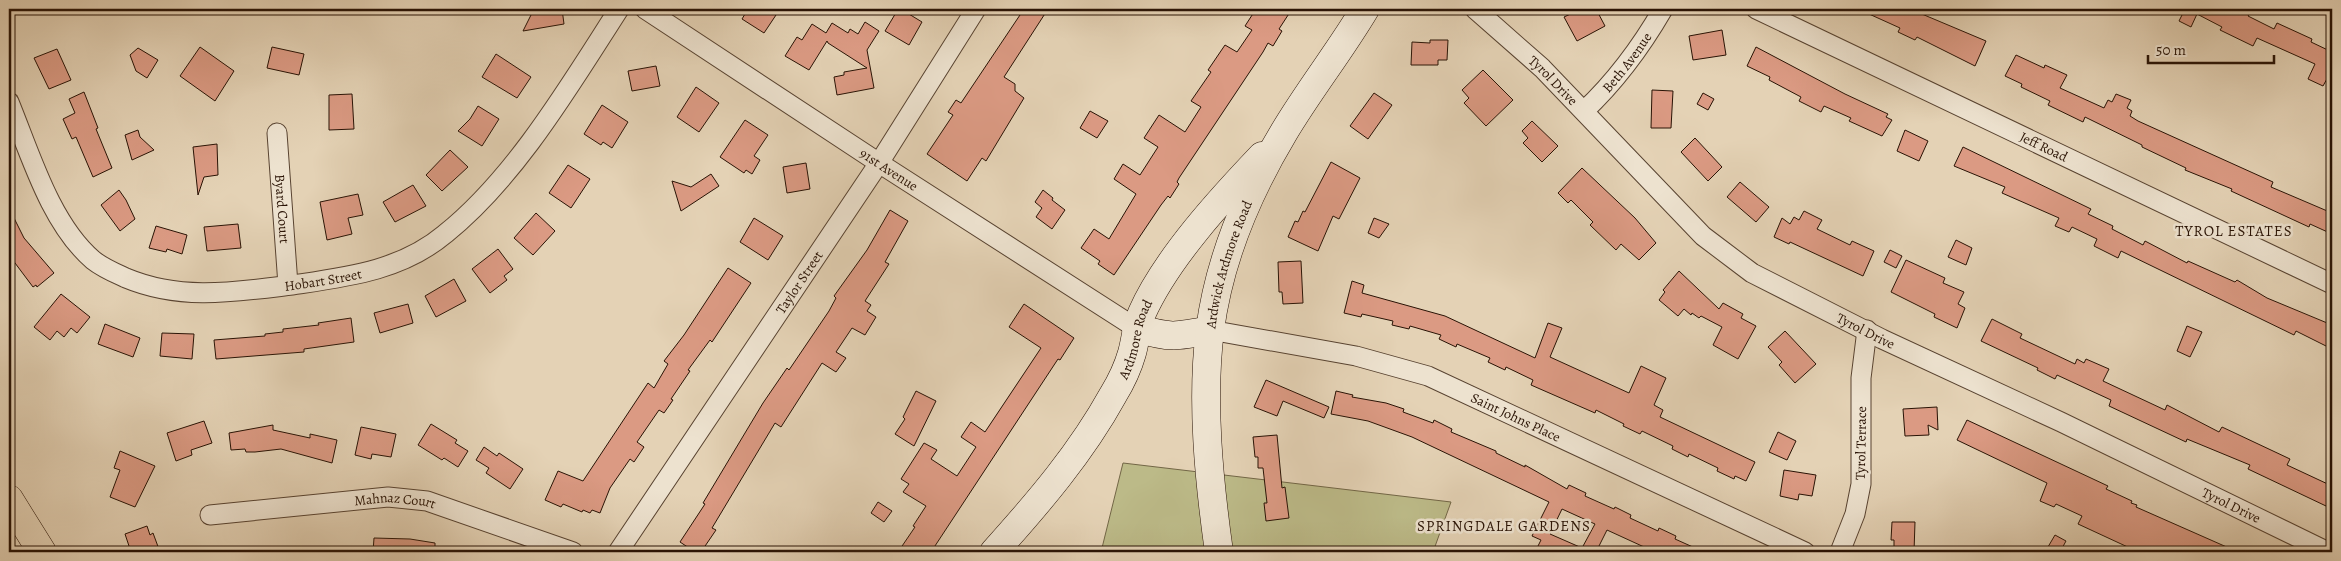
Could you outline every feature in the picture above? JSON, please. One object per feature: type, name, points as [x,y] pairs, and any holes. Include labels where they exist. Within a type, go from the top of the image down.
[{"type":"main road","points":[[9,500],[42,552]]},
{"type":"main road","points":[[9,508],[28,552]]},
{"type":"street","name":"Hobart Street","points":[[9,102],[38,174],[62,221],[77,244],[100,265],[139,284],[178,292],[200,294],[236,292],[352,276],[380,269],[423,249],[450,230],[499,184],[619,9]]},
{"type":"street","name":"91st Avenue","points":[[645,9],[879,163],[1136,328]]},
{"type":"street","name":"Taylor Street","points":[[618,552],[879,163],[976,9]]},
{"type":"street","name":"Ardwick Ardmore Road","points":[[1220,552],[1208,441],[1210,330],[1216,298],[1235,231],[1284,133],[1365,9]]},
{"type":"street","name":"Tyrol Drive","points":[[1475,9],[1542,68],[1703,236],[1752,273],[2328,552]]},
{"type":"street","name":"Beth Avenue","points":[[1584,111],[1626,67],[1640,48],[1663,9]]},
{"type":"street","name":"Jeff Road","points":[[1756,9],[2332,284]]},
{"type":"street","name":"Byard Court","points":[[277,133],[288,285]]},
{"type":"street","name":"Ardmore Road","points":[[994,552],[1066,468],[1094,426],[1125,371],[1132,353],[1136,328],[1147,302],[1172,262],[1225,194],[1284,133]]},
{"type":"street","points":[[1136,328],[1163,336],[1180,336],[1210,330]]},
{"type":"street","name":"Saint Johns Place","points":[[1210,330],[1356,356],[1428,376],[1805,552]]},
{"type":"street","name":"Tyrol Terrace","points":[[1840,552],[1855,514],[1861,484],[1862,364],[1867,330]]},
{"type":"street","name":"Mahnaz Court","points":[[210,515],[388,497],[427,500],[573,552]]},
{"type":"shaded area","points":[[1123,463],[1451,502],[1433,552],[1101,552]]},
{"type":"building","points":[[530,9],[562,9],[564,24],[523,31],[531,15]]},
{"type":"building","points":[[748,9],[780,9],[764,33],[742,19]]},
{"type":"building","points":[[1024,9],[1048,9],[1004,77],[1015,84],[1015,91],[1024,98],[986,161],[982,158],[967,181],[927,154],[953,115],[948,112],[956,100],[961,103]]},
{"type":"building","points":[[1256,9],[1292,9],[1279,29],[1282,31],[1273,46],[1268,43],[1179,178],[1177,182],[1179,184],[1170,198],[1168,196],[1161,205],[1114,275],[1098,264],[1100,261],[1081,248],[1094,229],[1109,239],[1136,194],[1114,179],[1123,164],[1140,175],[1158,147],[1144,138],[1159,115],[1185,132],[1201,107],[1191,101],[1211,72],[1208,70],[1225,45],[1237,52],[1252,30],[1245,26]]},
{"type":"building","points":[[1581,9],[1596,9],[1605,26],[1577,41],[1564,17]]},
{"type":"building","points":[[1858,9],[1910,9],[1986,41],[1975,66],[1917,37],[1915,40],[1898,32],[1900,28]]},
{"type":"building","points":[[2185,9],[2240,9],[2250,13],[2248,16],[2274,29],[2277,23],[2312,39],[2311,42],[2332,52],[2332,79],[2328,77],[2323,86],[2308,79],[2315,64],[2257,38],[2253,46],[2220,30],[2222,27],[2197,14],[2191,27],[2179,21]]},
{"type":"building","points":[[897,11],[902,14],[904,11],[922,22],[909,45],[885,31]]},
{"type":"building","points":[[865,22],[879,31],[867,50],[874,88],[837,95],[834,77],[844,75],[844,72],[867,68],[827,41],[809,70],[785,56],[797,37],[802,40],[812,24],[826,33],[832,23],[848,33],[850,29],[858,34]]},
{"type":"building","points":[[1722,30],[1726,55],[1693,60],[1689,36]]},
{"type":"building","points":[[1430,40],[1448,40],[1447,60],[1438,60],[1438,65],[1411,65],[1412,42],[1430,43]]},
{"type":"building","points":[[200,47],[234,71],[215,101],[180,76]]},
{"type":"building","points":[[272,47],[304,54],[299,75],[267,68]]},
{"type":"building","points":[[1756,47],[1845,94],[1888,114],[1886,117],[1892,120],[1882,136],[1849,121],[1851,118],[1824,106],[1821,112],[1799,101],[1801,97],[1769,80],[1770,77],[1747,66]]},
{"type":"building","points":[[138,48],[158,60],[147,78],[136,71],[130,55]]},
{"type":"building","points":[[57,49],[71,80],[49,89],[34,58]]},
{"type":"building","points":[[496,54],[531,77],[517,98],[482,77]]},
{"type":"building","points":[[2016,55],[2044,68],[2045,65],[2067,75],[2060,88],[2104,108],[2108,100],[2112,102],[2116,94],[2131,100],[2127,108],[2132,111],[2130,116],[2138,121],[2273,182],[2271,187],[2332,213],[2332,234],[2310,224],[2309,227],[2231,191],[2232,189],[2185,170],[2186,168],[2085,117],[2083,122],[2048,105],[2050,101],[2021,87],[2022,84],[2005,76]]},
{"type":"building","points":[[656,66],[660,86],[632,91],[628,71]]},
{"type":"building","points":[[1483,70],[1513,100],[1486,126],[1464,103],[1469,98],[1462,90]]},
{"type":"building","points":[[696,87],[719,103],[699,132],[677,117]]},
{"type":"building","points":[[1652,90],[1673,91],[1671,128],[1651,128]]},
{"type":"building","points":[[84,92],[98,128],[96,129],[112,168],[93,177],[76,137],[72,139],[63,119],[75,113],[69,99]]},
{"type":"building","points":[[1374,93],[1392,105],[1368,139],[1350,126]]},
{"type":"building","points":[[1703,93],[1714,99],[1708,110],[1697,104]]},
{"type":"building","points":[[352,94],[354,129],[329,130],[329,95]]},
{"type":"building","points":[[602,105],[628,122],[612,148],[603,142],[601,145],[584,134]]},
{"type":"building","points":[[478,106],[499,119],[482,146],[458,131],[470,119]]},
{"type":"building","points":[[1090,111],[1108,121],[1097,138],[1080,128]]},
{"type":"building","points":[[745,120],[768,135],[754,156],[760,160],[752,174],[746,170],[744,173],[720,157]]},
{"type":"building","points":[[1532,121],[1558,146],[1542,162],[1523,143],[1528,138],[1522,131]]},
{"type":"building","points":[[138,130],[140,137],[154,150],[132,160],[125,135]]},
{"type":"building","points":[[1905,130],[1928,141],[1919,161],[1897,151]]},
{"type":"building","points":[[1695,138],[1722,167],[1708,181],[1681,152]]},
{"type":"building","points":[[217,144],[218,175],[204,177],[198,195],[193,147]]},
{"type":"building","points":[[1963,147],[2091,209],[2088,214],[2113,226],[2112,229],[2143,245],[2145,241],[2187,263],[2188,261],[2235,282],[2237,280],[2267,298],[2332,325],[2332,349],[2296,331],[2294,335],[2121,251],[2118,258],[2094,246],[2097,239],[2072,227],[2069,232],[2055,226],[2059,218],[2002,193],[2005,187],[1954,166]]},
{"type":"building","points":[[450,150],[468,167],[442,191],[426,175]]},
{"type":"building","points":[[1331,162],[1360,178],[1339,219],[1333,216],[1318,251],[1288,237],[1295,221],[1298,222],[1303,211],[1305,212]]},
{"type":"building","points":[[806,163],[810,189],[787,193],[783,167]]},
{"type":"building","points":[[568,165],[590,179],[571,208],[549,193]]},
{"type":"building","points":[[1582,168],[1635,218],[1656,243],[1639,260],[1621,244],[1616,250],[1590,225],[1593,222],[1571,200],[1568,203],[1558,193]]},
{"type":"building","points":[[711,174],[719,186],[681,211],[672,181],[691,187]]},
{"type":"building","points":[[1740,182],[1769,207],[1756,222],[1727,197]]},
{"type":"building","points":[[413,185],[426,206],[395,222],[383,202]]},
{"type":"building","points":[[119,190],[135,219],[120,231],[101,205]]},
{"type":"building","points":[[1043,190],[1065,210],[1052,229],[1036,217],[1042,208],[1035,202]]},
{"type":"building","points":[[358,194],[363,215],[348,218],[352,234],[327,240],[320,202]]},
{"type":"building","points":[[9,208],[24,238],[54,273],[37,287],[36,285],[33,287],[9,255]]},
{"type":"building","points":[[890,210],[908,221],[885,262],[889,264],[865,301],[871,305],[867,311],[876,317],[865,335],[852,328],[836,352],[846,358],[836,372],[822,363],[781,427],[775,423],[712,528],[716,530],[701,552],[695,552],[680,542],[705,504],[703,503],[763,403],[787,368],[789,370],[829,311],[836,298],[834,296],[867,250]]},
{"type":"building","points":[[1804,211],[1822,220],[1817,229],[1850,245],[1852,241],[1874,251],[1863,276],[1790,242],[1789,244],[1774,237],[1782,218],[1790,224],[1794,217],[1799,220]]},
{"type":"building","points":[[536,213],[555,231],[533,255],[514,238]]},
{"type":"building","points":[[754,218],[783,236],[768,260],[740,242]]},
{"type":"building","points":[[1374,218],[1389,224],[1379,238],[1368,233]]},
{"type":"building","points":[[238,224],[241,248],[207,251],[204,227]]},
{"type":"building","points":[[156,226],[187,235],[182,254],[167,249],[166,252],[149,248]]},
{"type":"building","points":[[1956,240],[1972,248],[1966,265],[1948,257]]},
{"type":"building","points":[[498,249],[513,269],[504,276],[507,280],[490,293],[472,269]]},
{"type":"building","points":[[1890,250],[1902,256],[1896,268],[1884,262]]},
{"type":"building","points":[[1906,260],[1945,278],[1943,283],[1964,292],[1958,304],[1965,308],[1957,328],[1934,317],[1935,314],[1891,292]]},
{"type":"building","points":[[1301,261],[1303,303],[1283,304],[1282,292],[1279,292],[1278,262]]},
{"type":"building","points":[[728,268],[751,283],[712,342],[710,340],[688,370],[690,371],[664,413],[659,410],[637,442],[644,447],[634,462],[630,459],[610,488],[600,513],[592,510],[590,513],[583,510],[582,512],[563,504],[561,507],[545,500],[558,471],[583,481],[648,383],[654,388],[668,364],[664,361],[684,335]]},
{"type":"building","points":[[1679,271],[1719,309],[1723,303],[1743,314],[1741,318],[1756,326],[1738,359],[1713,345],[1722,327],[1701,316],[1699,318],[1692,313],[1691,315],[1684,309],[1678,316],[1659,300],[1665,292],[1663,290]]},
{"type":"building","points":[[454,279],[466,301],[436,317],[425,296]]},
{"type":"building","points":[[1352,281],[1364,285],[1362,293],[1445,316],[1535,358],[1548,323],[1562,328],[1550,357],[1629,393],[1641,366],[1666,378],[1654,405],[1663,410],[1660,417],[1755,462],[1746,481],[1735,476],[1734,479],[1717,471],[1718,468],[1689,454],[1688,457],[1672,449],[1673,446],[1642,431],[1640,434],[1596,410],[1595,413],[1531,385],[1533,380],[1506,367],[1505,370],[1488,362],[1490,358],[1457,344],[1456,347],[1439,339],[1441,335],[1410,326],[1409,329],[1392,325],[1393,321],[1362,314],[1361,317],[1344,313]]},
{"type":"building","points":[[61,294],[90,317],[77,333],[71,328],[64,337],[57,331],[50,340],[34,327]]},
{"type":"building","points":[[408,304],[413,323],[380,333],[374,313]]},
{"type":"building","points":[[1024,304],[1074,338],[1060,360],[1058,359],[931,552],[898,552],[915,527],[913,526],[926,506],[903,492],[909,484],[901,479],[924,443],[937,450],[931,459],[957,476],[976,447],[961,437],[971,422],[985,432],[1041,348],[1009,327]]},
{"type":"building","points":[[351,318],[354,342],[304,349],[304,352],[216,359],[214,340],[265,336],[265,334],[283,332],[283,329],[319,325],[318,323]]},
{"type":"building","points":[[1992,319],[2022,334],[2020,338],[2075,364],[2077,359],[2084,363],[2086,359],[2109,369],[2103,381],[2165,410],[2167,405],[2219,432],[2222,427],[2290,459],[2287,465],[2332,486],[2332,492],[2326,506],[2248,469],[2250,465],[2187,439],[2186,442],[2109,406],[2111,400],[2057,375],[2055,379],[2037,370],[2038,368],[1981,341]]},
{"type":"building","points":[[105,324],[140,338],[133,357],[98,344]]},
{"type":"building","points":[[2187,326],[2202,332],[2190,357],[2177,351]]},
{"type":"building","points":[[1785,331],[1816,364],[1795,383],[1779,365],[1782,362],[1768,347]]},
{"type":"building","points":[[162,333],[194,334],[192,359],[160,356]]},
{"type":"building","points":[[1266,380],[1329,407],[1324,418],[1283,401],[1277,416],[1254,407]]},
{"type":"building","points":[[916,391],[936,401],[914,446],[895,434],[905,419],[903,417]]},
{"type":"building","points":[[1336,391],[1353,395],[1352,397],[1386,403],[1404,409],[1403,412],[1433,423],[1434,420],[1452,429],[1451,432],[1496,451],[1496,453],[1525,467],[1525,465],[1567,489],[1569,485],[1586,493],[1585,496],[1614,509],[1615,507],[1631,515],[1630,518],[1658,531],[1659,528],[1676,536],[1675,539],[1704,552],[1655,552],[1607,530],[1596,552],[1535,552],[1541,540],[1532,536],[1549,502],[1412,437],[1368,421],[1331,414]],"holes":[[[1562,509],[1595,524],[1582,548],[1550,534]]]},
{"type":"building","points":[[1937,407],[1938,430],[1928,425],[1929,435],[1905,436],[1903,409]]},
{"type":"building","points":[[1967,420],[2108,486],[2106,489],[2132,501],[2131,503],[2137,505],[2136,507],[2238,552],[2131,552],[2132,549],[2078,524],[2082,516],[2056,504],[2054,507],[2040,501],[2047,483],[1957,440]]},
{"type":"building","points":[[204,421],[212,443],[191,450],[192,455],[176,461],[167,433]]},
{"type":"building","points":[[431,424],[457,440],[455,443],[468,451],[458,467],[444,458],[442,460],[418,445]]},
{"type":"building","points":[[273,425],[273,430],[310,438],[310,434],[337,440],[332,463],[281,449],[255,452],[246,452],[245,449],[231,450],[229,433]]},
{"type":"building","points":[[361,427],[396,434],[391,457],[372,454],[371,459],[355,455]]},
{"type":"building","points":[[1778,432],[1796,441],[1787,460],[1769,452]]},
{"type":"building","points":[[1277,435],[1282,488],[1285,487],[1289,518],[1266,521],[1264,503],[1267,503],[1263,468],[1258,468],[1258,457],[1255,457],[1253,437]]},
{"type":"building","points":[[484,447],[497,456],[499,453],[523,469],[510,489],[486,473],[489,468],[476,460]]},
{"type":"building","points":[[120,451],[155,466],[135,507],[110,497],[120,470],[114,468]]},
{"type":"building","points":[[1784,470],[1816,475],[1812,496],[1799,494],[1798,500],[1780,496]]},
{"type":"building","points":[[878,502],[892,511],[884,522],[871,513]]},
{"type":"building","points":[[1892,522],[1915,522],[1914,552],[1894,552],[1894,540],[1891,540]]},
{"type":"building","points":[[147,526],[150,535],[153,533],[160,552],[131,552],[125,534]]},
{"type":"building","points":[[2055,535],[2066,541],[2060,552],[2045,552]]},
{"type":"building","points":[[374,538],[410,539],[435,543],[435,552],[373,552]]},
{"type":"district","name":"TYROL ESTATES","points":[[2234,231]]},
{"type":"district","name":"SPRINGDALE GARDENS","points":[[1504,526]]}]
